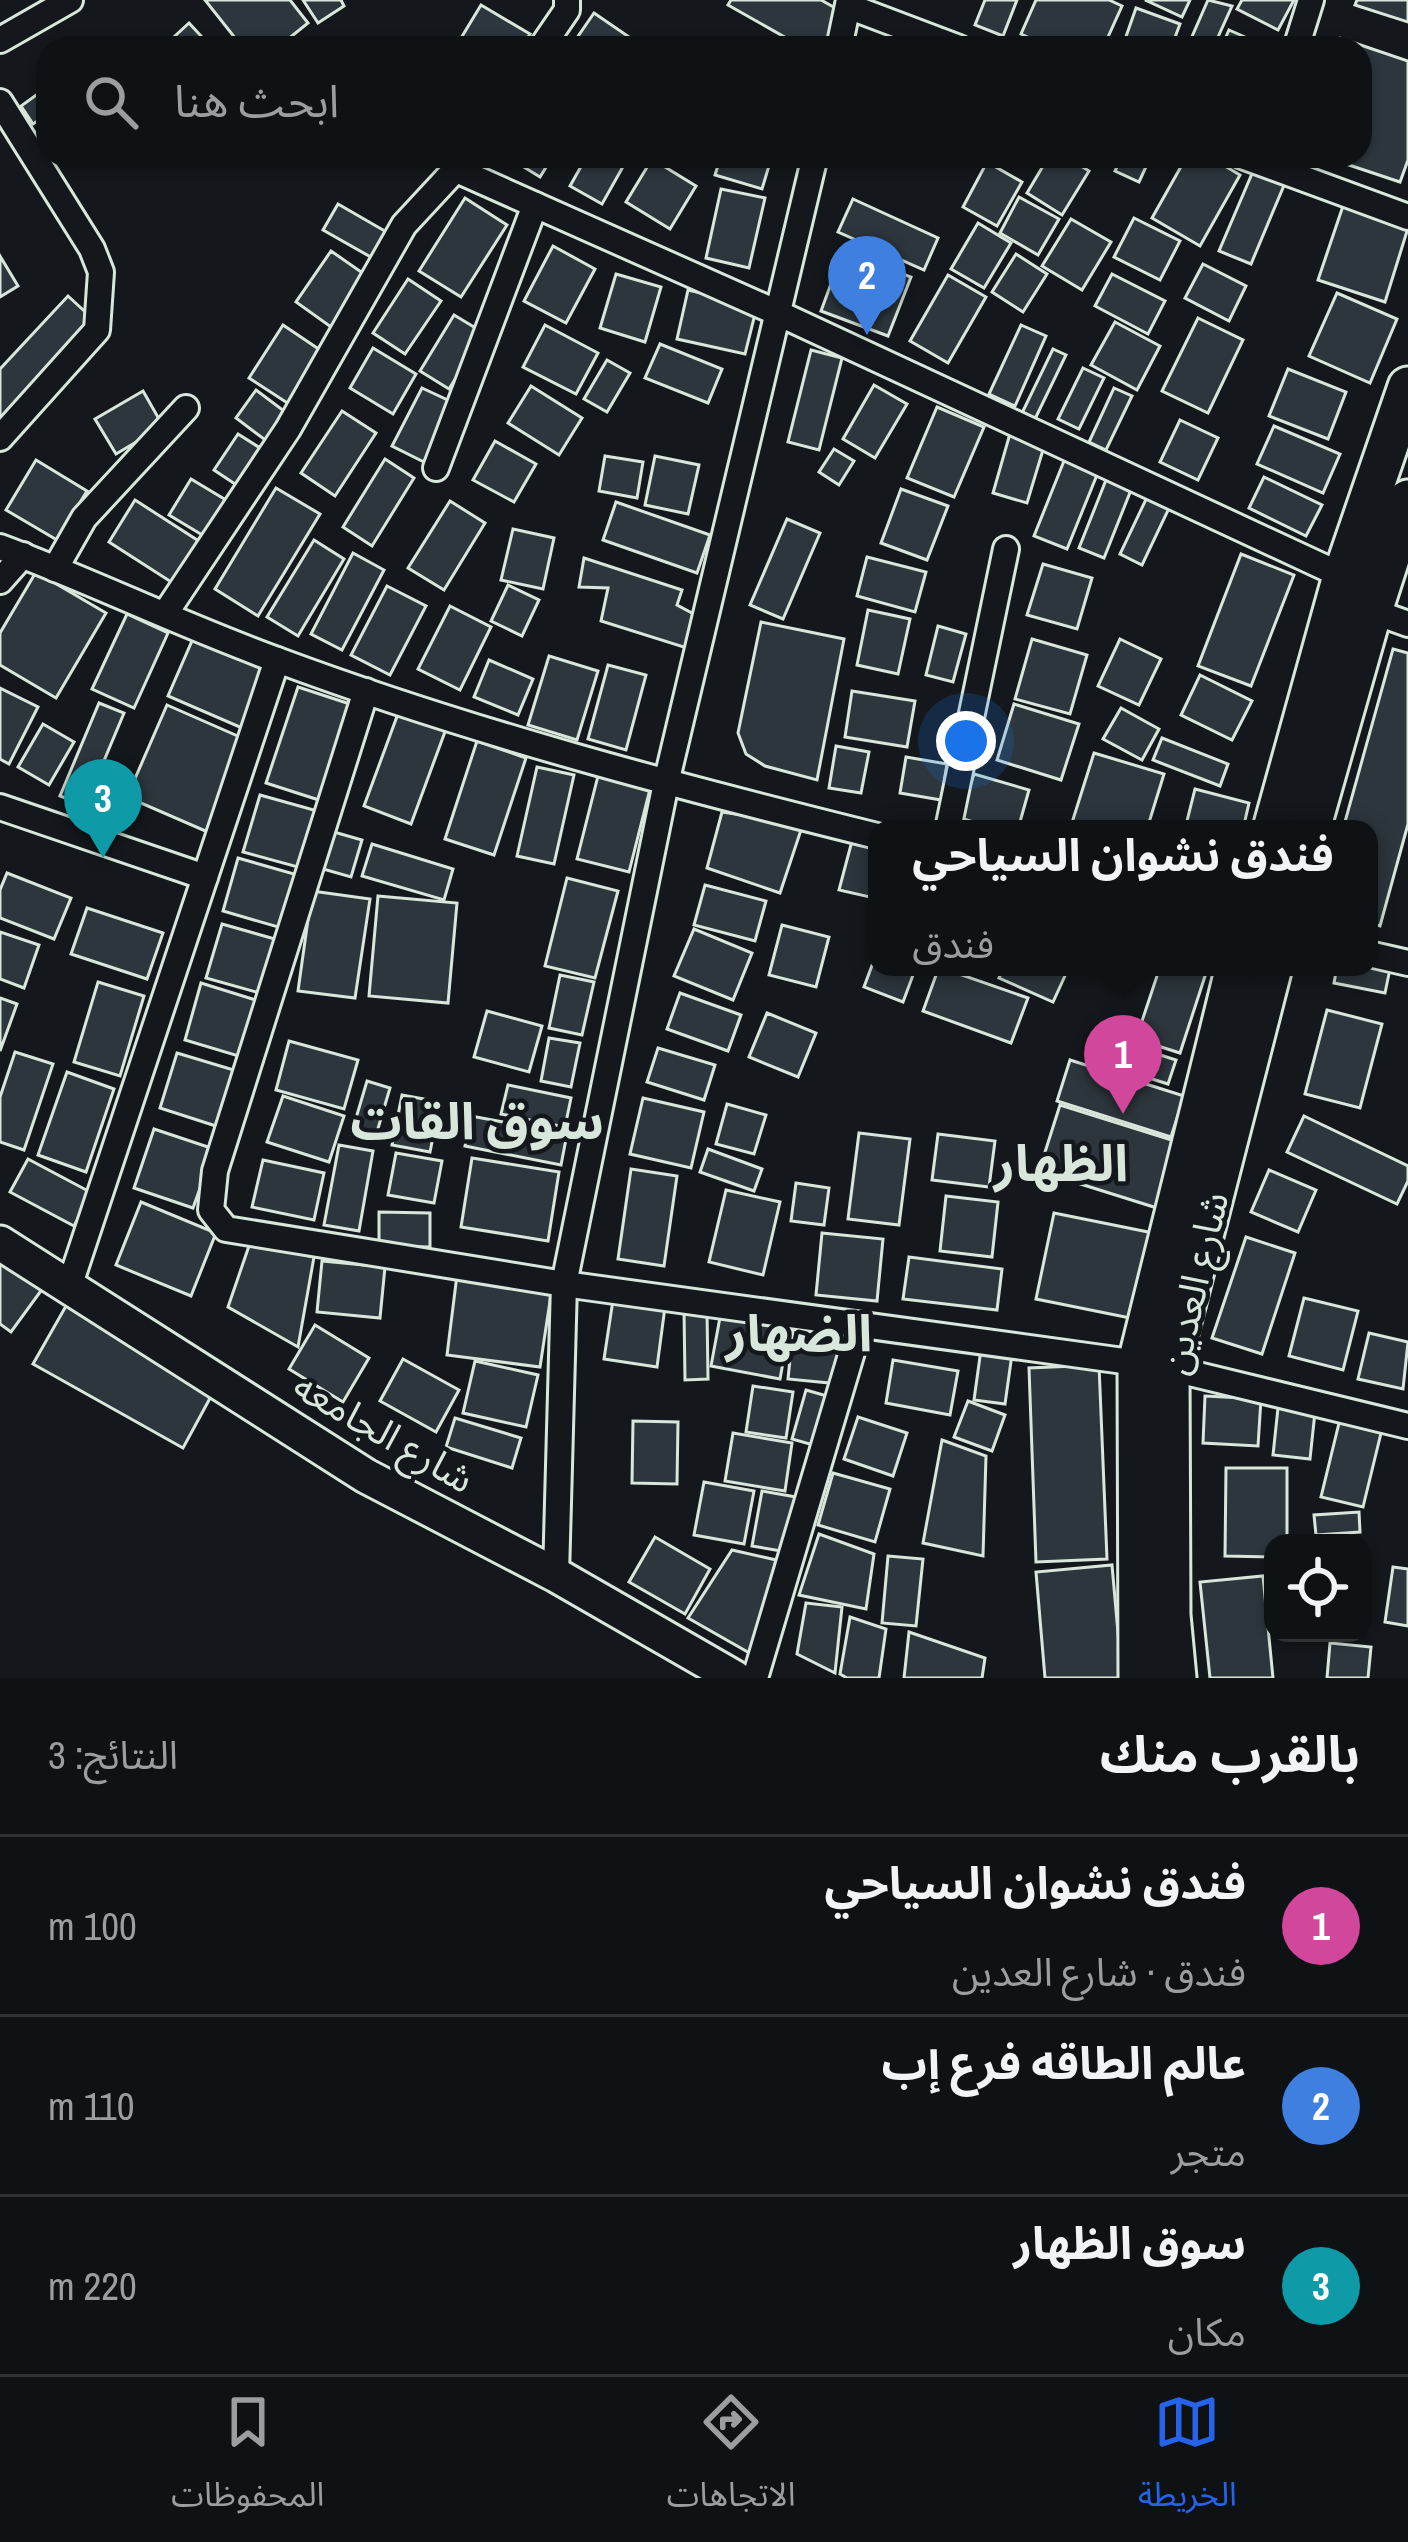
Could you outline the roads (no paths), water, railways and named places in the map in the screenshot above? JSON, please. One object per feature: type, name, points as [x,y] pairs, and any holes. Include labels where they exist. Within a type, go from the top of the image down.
[{"type":"main road","points":[[1275,820],[1343,576],[1408,387]]},
{"type":"main road","points":[[1313,820],[1390,617],[1408,500]]},
{"type":"main road","name":"شارع العدين","points":[[1139,1678],[1153,1365],[1235,976]]},
{"type":"main road","name":"شارع العدين","points":[[1176,1678],[1153,1365],[1269,976]]},
{"type":"street","points":[[0,40],[70,0]]},
{"type":"street","points":[[549,36],[567,10],[567,0]]},
{"type":"street","points":[[1300,36],[1311,0]]},
{"type":"street","points":[[842,36],[849,3],[930,36]]},
{"type":"street","points":[[0,102],[36,160]]},
{"type":"street","points":[[0,438],[97,330],[101,272],[92,249],[41,168]]},
{"type":"street","points":[[166,614],[288,429],[404,225],[458,168]]},
{"type":"street","points":[[472,168],[535,205],[1343,576]]},
{"type":"street","points":[[556,1575],[564,1284],[666,784],[812,168]]},
{"type":"street","points":[[1278,168],[1408,217]]},
{"type":"street","points":[[436,467],[535,205]]},
{"type":"street","points":[[56,568],[84,518],[186,408]]},
{"type":"street","points":[[950,820],[1006,549]]},
{"type":"street","points":[[0,581],[11,551],[277,660],[366,691],[666,784],[868,834]]},
{"type":"street","points":[[69,1287],[277,660]]},
{"type":"street","points":[[366,691],[215,1171],[211,1210],[226,1229],[564,1284],[1153,1365],[1408,1426]]},
{"type":"street","points":[[0,807],[205,877]]},
{"type":"street","points":[[1378,956],[1408,963]]},
{"type":"street","name":"شارع الجامعه","points":[[0,1243],[366,1476],[556,1575],[735,1678]]},
{"type":"street","points":[[755,1678],[860,1325]]},
{"type":"place","name":"عالم الطاقه فرع إب","points":[[867,335]]},
{"type":"place","name":"سوق الظهار","points":[[103,858]]},
{"type":"place","name":"فندق نشوان السياحي","points":[[1123,1114]]},
{"type":"district","name":"سوق القات","points":[[477,1120]]},
{"type":"district","name":"الظهار","points":[[1061,1162]]},
{"type":"district","name":"الضهار","points":[[799,1332]]}]
